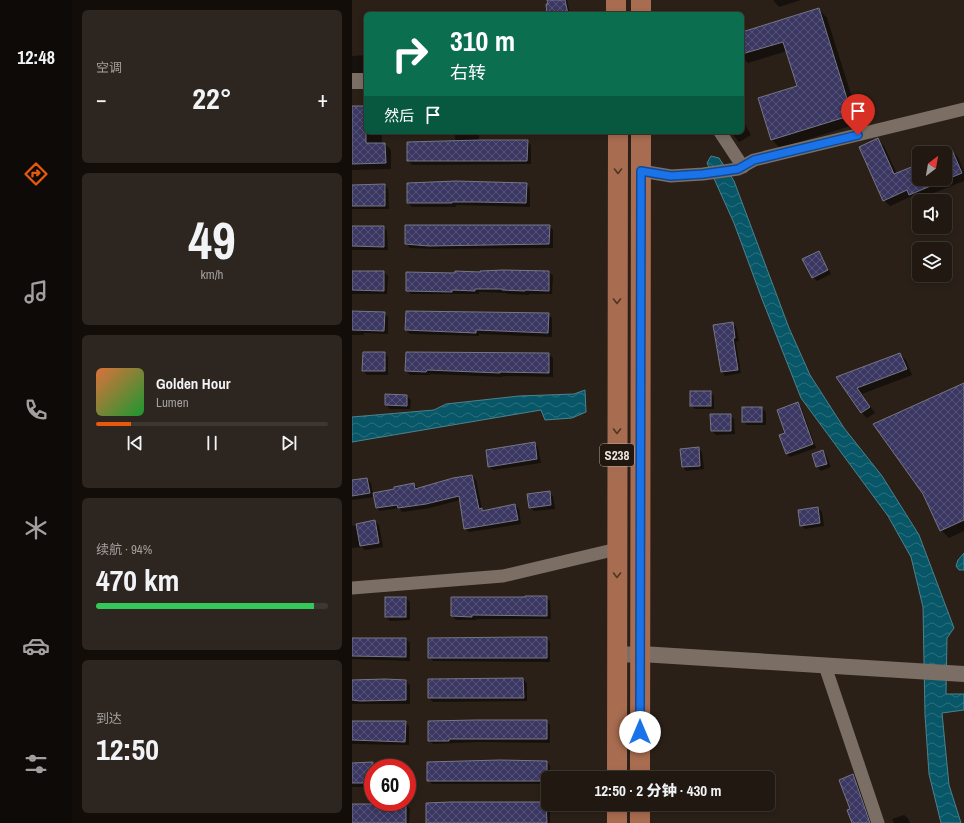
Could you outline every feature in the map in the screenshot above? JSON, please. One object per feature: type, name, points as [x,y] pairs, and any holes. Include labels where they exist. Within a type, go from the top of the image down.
[{"type":"main road","points":[[616,0],[616,12]]},
{"type":"main road","points":[[641,0],[641,12]]},
{"type":"main road","name":"S238","points":[[617,771],[618,134]]},
{"type":"main road","name":"S238","points":[[640,771],[641,134]]},
{"type":"main road","points":[[617,811],[617,823]]},
{"type":"main road","points":[[640,811],[640,823]]},
{"type":"street","points":[[352,81],[364,80]]},
{"type":"street","points":[[641,171],[671,176],[703,174],[738,169],[754,160],[964,109]]},
{"type":"street","points":[[721,134],[743,166]]},
{"type":"street","points":[[352,588],[503,576],[617,549]]},
{"type":"street","points":[[617,655],[641,654],[964,674]]},
{"type":"street","points":[[825,666],[878,823]]},
{"type":"water","points":[[711,156],[719,158],[734,181],[789,328],[810,375],[844,428],[882,476],[919,535],[954,628],[947,638],[946,694],[964,694],[964,710],[942,713],[949,785],[961,823],[941,823],[929,774],[925,715],[923,607],[911,557],[888,516],[801,398],[734,223],[707,163]]},
{"type":"water","points":[[585,390],[586,412],[572,418],[545,420],[541,410],[352,442],[352,417],[434,410],[446,404],[519,396],[574,394]]},
{"type":"water","points":[[964,553],[964,570],[959,570],[956,566],[958,560]]},
{"type":"building","points":[[547,0],[565,0],[568,12],[547,12],[546,4],[548,4]]},
{"type":"building","points":[[819,8],[852,115],[771,140],[758,98],[797,86],[783,42],[744,53],[744,31]]},
{"type":"building","points":[[352,106],[364,106],[364,134],[366,134],[366,143],[385,143],[386,163],[352,164]]},
{"type":"building","points":[[878,138],[894,174],[912,167],[912,186],[931,186],[909,195],[907,190],[883,201],[859,147]]},
{"type":"building","points":[[528,140],[527,161],[407,161],[407,142]]},
{"type":"building","points":[[952,150],[962,173],[952,177]]},
{"type":"building","points":[[456,181],[527,183],[526,203],[407,203],[407,183]]},
{"type":"building","points":[[385,184],[385,206],[352,206],[352,185]]},
{"type":"building","points":[[405,225],[550,225],[549,244],[429,246],[405,244]]},
{"type":"building","points":[[352,226],[384,226],[384,247],[352,246]]},
{"type":"building","points":[[819,251],[828,270],[812,278],[802,259]]},
{"type":"building","points":[[503,270],[549,271],[549,291],[475,289],[475,291],[452,290],[452,292],[406,291],[406,272],[455,273],[455,271],[480,272]]},
{"type":"building","points":[[352,271],[384,271],[384,291],[352,290]]},
{"type":"building","points":[[352,311],[385,312],[384,331],[352,330]]},
{"type":"building","points":[[406,311],[549,313],[548,333],[476,330],[476,333],[405,330]]},
{"type":"building","points":[[733,322],[735,338],[733,338],[738,370],[721,372],[713,325]]},
{"type":"building","points":[[363,352],[385,352],[385,371],[362,371]]},
{"type":"building","points":[[406,352],[549,353],[549,373],[500,373],[427,370],[426,372],[405,371]]},
{"type":"building","points":[[900,353],[907,369],[857,388],[870,407],[861,413],[836,377]]},
{"type":"building","points":[[964,383],[964,520],[940,531],[923,494],[873,424]]},
{"type":"building","points":[[690,391],[711,391],[711,406],[690,406]]},
{"type":"building","points":[[385,394],[407,395],[407,406],[385,405]]},
{"type":"building","points":[[798,402],[813,444],[786,454],[779,435],[785,433],[777,410]]},
{"type":"building","points":[[742,407],[762,407],[762,422],[742,422]]},
{"type":"building","points":[[710,414],[731,414],[731,431],[711,431]]},
{"type":"building","points":[[535,442],[537,459],[488,467],[486,450]]},
{"type":"building","points":[[699,447],[700,466],[682,467],[680,449]]},
{"type":"building","points":[[823,450],[827,464],[816,467],[812,454]]},
{"type":"building","points":[[472,475],[479,509],[482,508],[482,511],[515,504],[518,520],[464,529],[459,496],[426,504],[398,508],[397,505],[376,508],[373,493],[414,483],[415,489],[453,478]]},
{"type":"building","points":[[367,478],[370,493],[352,496],[352,480]]},
{"type":"building","points":[[550,491],[551,505],[529,508],[527,494]]},
{"type":"building","points":[[818,507],[820,523],[800,526],[798,510]]},
{"type":"building","points":[[375,520],[379,543],[360,546],[356,524]]},
{"type":"building","points":[[547,596],[547,616],[451,616],[451,597]]},
{"type":"building","points":[[385,597],[406,597],[406,617],[385,617]]},
{"type":"building","points":[[547,637],[547,658],[428,658],[428,638]]},
{"type":"building","points":[[352,638],[406,638],[406,657],[352,656]]},
{"type":"building","points":[[523,678],[524,698],[428,698],[428,679]]},
{"type":"building","points":[[352,680],[406,680],[406,700],[352,700]]},
{"type":"building","points":[[547,720],[547,739],[449,739],[449,741],[428,741],[428,721]]},
{"type":"building","points":[[352,721],[406,721],[405,742],[352,740]]},
{"type":"building","points":[[500,760],[547,761],[547,771],[541,771],[541,781],[427,781],[427,762]]},
{"type":"building","points":[[364,762],[364,783],[352,783],[352,763]]},
{"type":"building","points":[[853,774],[870,823],[852,823],[847,810],[850,809],[839,780]]},
{"type":"building","points":[[541,802],[541,811],[546,811],[547,823],[426,823],[426,803]]},
{"type":"building","points":[[352,804],[364,804],[364,811],[406,811],[406,823],[352,823]]},
{"type":"route","points":[[640,732],[641,171],[671,176],[703,174],[738,169],[754,160],[858,135]]}]
